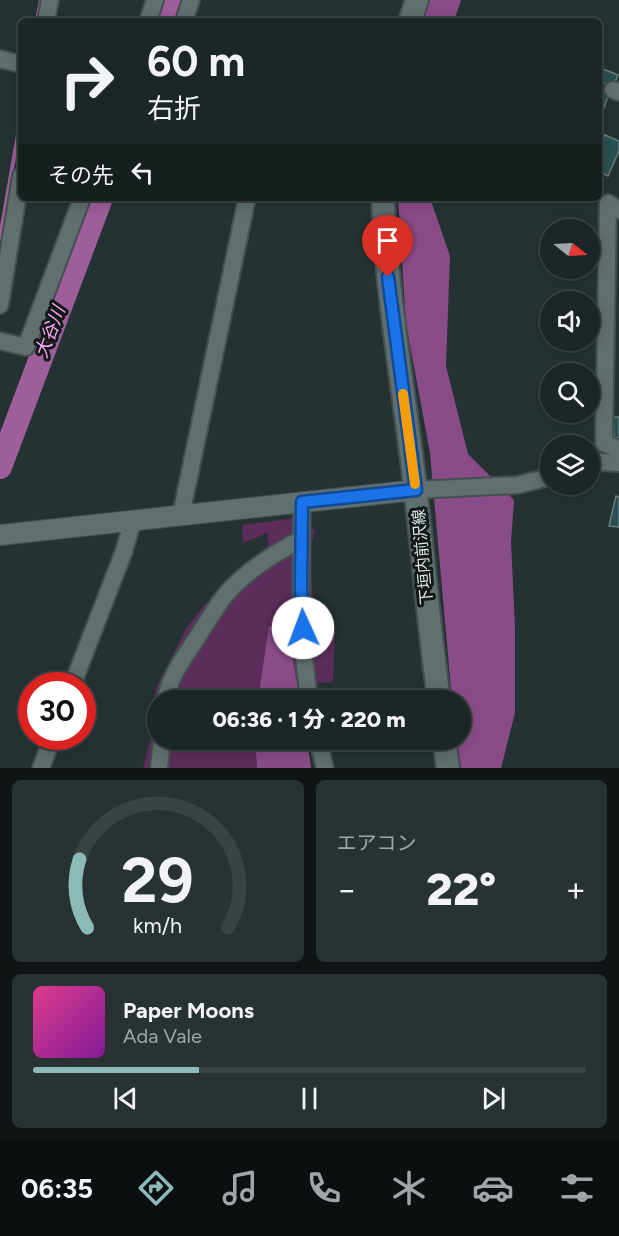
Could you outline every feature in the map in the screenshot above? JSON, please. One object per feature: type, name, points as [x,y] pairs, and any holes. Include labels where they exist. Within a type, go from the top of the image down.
[{"type":"main road","points":[[411,18],[417,0]]},
{"type":"main road","name":"下垣内前沢線","points":[[383,201],[387,266],[416,490],[427,612],[438,690]]},
{"type":"main road","points":[[445,750],[448,768]]},
{"type":"street","points":[[47,18],[50,0]]},
{"type":"street","points":[[149,18],[155,0]]},
{"type":"street","points":[[185,18],[191,0]]},
{"type":"street","points":[[0,59],[18,63]]},
{"type":"street","points":[[0,305],[18,194]]},
{"type":"street","points":[[0,341],[26,347],[81,201]]},
{"type":"street","points":[[181,515],[246,201]]},
{"type":"street","points":[[608,203],[604,443],[619,449]]},
{"type":"street","points":[[600,462],[619,463]]},
{"type":"street","points":[[0,535],[416,490],[517,485],[540,479]]},
{"type":"street","points":[[302,502],[301,586],[303,650],[308,690]]},
{"type":"street","points":[[77,672],[133,520]]},
{"type":"street","points":[[168,690],[178,666],[228,592],[277,552],[302,539]]},
{"type":"street","points":[[40,768],[47,750]]},
{"type":"street","points":[[159,768],[161,750]]},
{"type":"street","points":[[320,750],[325,768]]},
{"type":"shaded area","points":[[428,0],[461,0],[457,18],[422,18]]},
{"type":"shaded area","points":[[398,201],[431,201],[450,256],[446,366],[468,454],[514,500],[511,542],[515,627],[515,713],[501,768],[461,768],[458,750],[471,750],[471,690],[451,690],[430,453],[406,323]]},
{"type":"shaded area","points":[[295,518],[315,530],[310,549],[314,628],[335,627],[333,682],[297,685],[288,633],[260,690],[156,690],[187,627],[221,585],[269,545],[267,533],[243,543],[242,525]]},
{"type":"shaded area","points":[[269,626],[288,633],[298,690],[259,690]]},
{"type":"shaded area","points":[[148,750],[256,750],[257,768],[143,768]]},
{"type":"shaded area","points":[[256,750],[308,750],[311,768],[257,768]]},
{"type":"building","points":[[603,69],[618,75],[613,87],[602,83]]},
{"type":"building","points":[[602,90],[609,93],[602,114]]},
{"type":"building","points":[[605,135],[619,141],[619,151],[608,176],[602,173],[602,142]]},
{"type":"building","points":[[613,417],[619,417],[619,438],[614,438]]},
{"type":"building","points":[[616,496],[619,497],[619,527],[609,526]]},
{"type":"waterway","points":[[38,18],[41,0]]},
{"type":"waterway","name":"大谷川","points":[[168,18],[174,0]]},
{"type":"waterway","points":[[0,238],[18,134]]},
{"type":"waterway","name":"大谷川","points":[[0,467],[100,201]]},
{"type":"slow traffic","points":[[403,394],[415,484]]},
{"type":"route","points":[[303,628],[302,502],[416,490],[388,277]]}]
